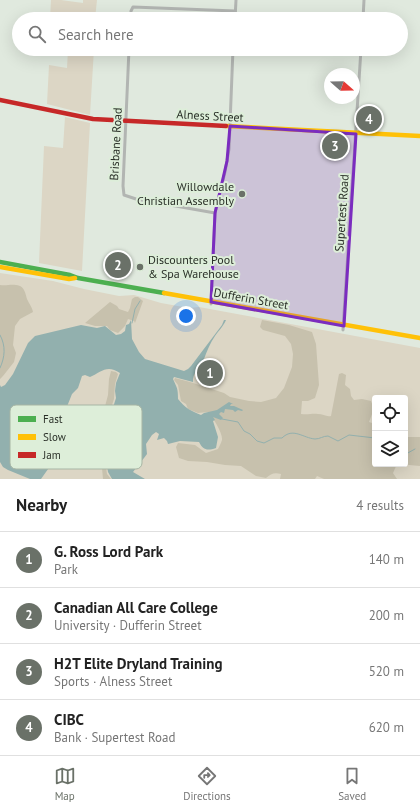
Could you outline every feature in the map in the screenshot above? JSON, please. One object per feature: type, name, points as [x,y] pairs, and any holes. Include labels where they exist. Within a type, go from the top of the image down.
[{"type":"main road","name":"Alness Street","points":[[0,100],[94,119],[126,122],[420,136]]},
{"type":"main road","name":"Dufferin Street","points":[[0,262],[343,328],[420,338]]},
{"type":"main road","name":"Dufferin Street","points":[[0,267],[69,279],[78,278]]},
{"type":"street","points":[[131,12],[133,7],[235,11],[236,0]]},
{"type":"street","points":[[363,12],[364,0]]},
{"type":"street","name":"Brisbane Road","points":[[130,56],[122,186],[124,195],[136,199],[215,213]]},
{"type":"street","points":[[211,303],[215,213],[227,161],[233,56]]},
{"type":"street","name":"Supertest Road","points":[[343,328],[361,56]]},
{"type":"highlighted area","points":[[230,126],[356,134],[344,326],[211,302],[215,213],[227,161]]},
{"type":"shaded area","points":[[51,0],[83,3],[83,0],[97,0],[96,12],[50,12]]},
{"type":"shaded area","points":[[68,56],[94,56],[90,115],[47,104],[49,65],[67,68]]},
{"type":"shaded area","points":[[65,117],[90,123],[82,271],[39,263],[44,146],[63,148]]},
{"type":"shaded area","points":[[0,273],[53,281],[119,296],[134,295],[161,303],[189,308],[199,307],[420,348],[420,479],[0,479]]},
{"type":"shaded area","points":[[0,285],[14,285],[22,287],[33,312],[20,319],[15,326],[13,345],[16,353],[14,362],[0,379]]},
{"type":"shaded area","points":[[138,297],[143,301],[135,323],[134,321],[128,319],[125,326],[118,333],[110,330],[107,326],[95,326],[85,323],[110,302],[119,309],[128,312],[132,299]]},
{"type":"shaded area","points":[[262,320],[289,325],[312,332],[316,344],[319,385],[315,398],[308,401],[302,401],[301,414],[321,414],[331,416],[339,374],[342,373],[346,375],[345,385],[350,389],[351,396],[354,400],[362,399],[371,401],[372,404],[372,414],[369,422],[372,423],[372,467],[396,467],[393,473],[397,479],[324,479],[317,476],[315,479],[280,479],[281,474],[276,473],[271,474],[266,478],[256,476],[241,466],[188,461],[179,458],[176,447],[178,443],[195,445],[206,453],[218,449],[222,437],[208,412],[198,413],[188,409],[186,404],[181,401],[178,385],[174,380],[175,378],[224,393],[230,397],[249,401],[261,402],[276,398],[284,388],[292,367],[293,354],[291,344],[285,336],[263,330],[260,327]]},
{"type":"shaded area","points":[[111,371],[118,374],[112,405],[105,405],[108,395]]},
{"type":"shaded area","points":[[408,437],[420,437],[420,466],[408,465]]},
{"type":"shaded area","points":[[102,469],[106,469],[107,474],[111,479],[103,479]]},
{"type":"water","points":[[131,320],[132,339],[139,352],[145,359],[184,371],[191,366],[222,325],[224,320],[226,320],[207,350],[204,359],[195,373],[193,382],[174,377],[173,379],[178,392],[178,399],[191,411],[197,414],[201,415],[217,410],[229,402],[233,404],[230,406],[243,410],[238,410],[235,412],[233,410],[225,409],[224,413],[221,412],[219,414],[223,418],[221,420],[213,417],[215,420],[213,421],[218,437],[216,448],[206,449],[202,447],[199,442],[180,441],[168,444],[164,438],[157,440],[159,434],[156,432],[146,444],[147,454],[142,460],[142,405],[114,405],[116,398],[116,383],[120,373],[115,370],[108,369],[90,377],[85,375],[82,376],[78,388],[72,394],[68,405],[10,405],[10,469],[48,469],[41,479],[30,479],[3,467],[0,462],[0,385],[1,387],[5,385],[13,374],[28,343],[35,336],[81,325],[97,328],[105,326],[116,335],[125,331],[126,325],[129,324]]},
{"type":"water","points":[[108,469],[135,469],[133,472],[145,479],[112,479]]},
{"type":"waterway","points":[[132,323],[135,309],[140,301]]},
{"type":"waterway","points":[[0,335],[4,352],[0,368]]},
{"type":"waterway","points":[[222,419],[238,422],[244,431],[250,434],[257,441],[264,443],[274,438],[282,438],[290,433],[315,439],[328,436],[338,441],[349,435],[372,438]]},
{"type":"waterway","points":[[408,453],[415,449]]},
{"type":"traffic: fast","points":[[0,262],[70,275],[78,278],[164,293]]},
{"type":"traffic: slow","points":[[226,126],[420,136]]},
{"type":"traffic: slow","points":[[0,267],[69,279],[75,278]]},
{"type":"traffic: slow","points":[[164,293],[420,338]]},
{"type":"traffic: jam","points":[[0,100],[93,119],[226,126]]},
{"type":"place","name":"CIBC","points":[[369,119]]},
{"type":"place","name":"H2T Elite Dryland Training","points":[[335,146]]},
{"type":"place","name":"Willowdale Christian Assembly","points":[[242,194]]},
{"type":"place","name":"Canadian All Care College","points":[[118,265]]},
{"type":"place","name":"Discounters Pool & Spa Warehouse","points":[[140,267]]},
{"type":"place","name":"G. Ross Lord Park","points":[[210,373]]}]
